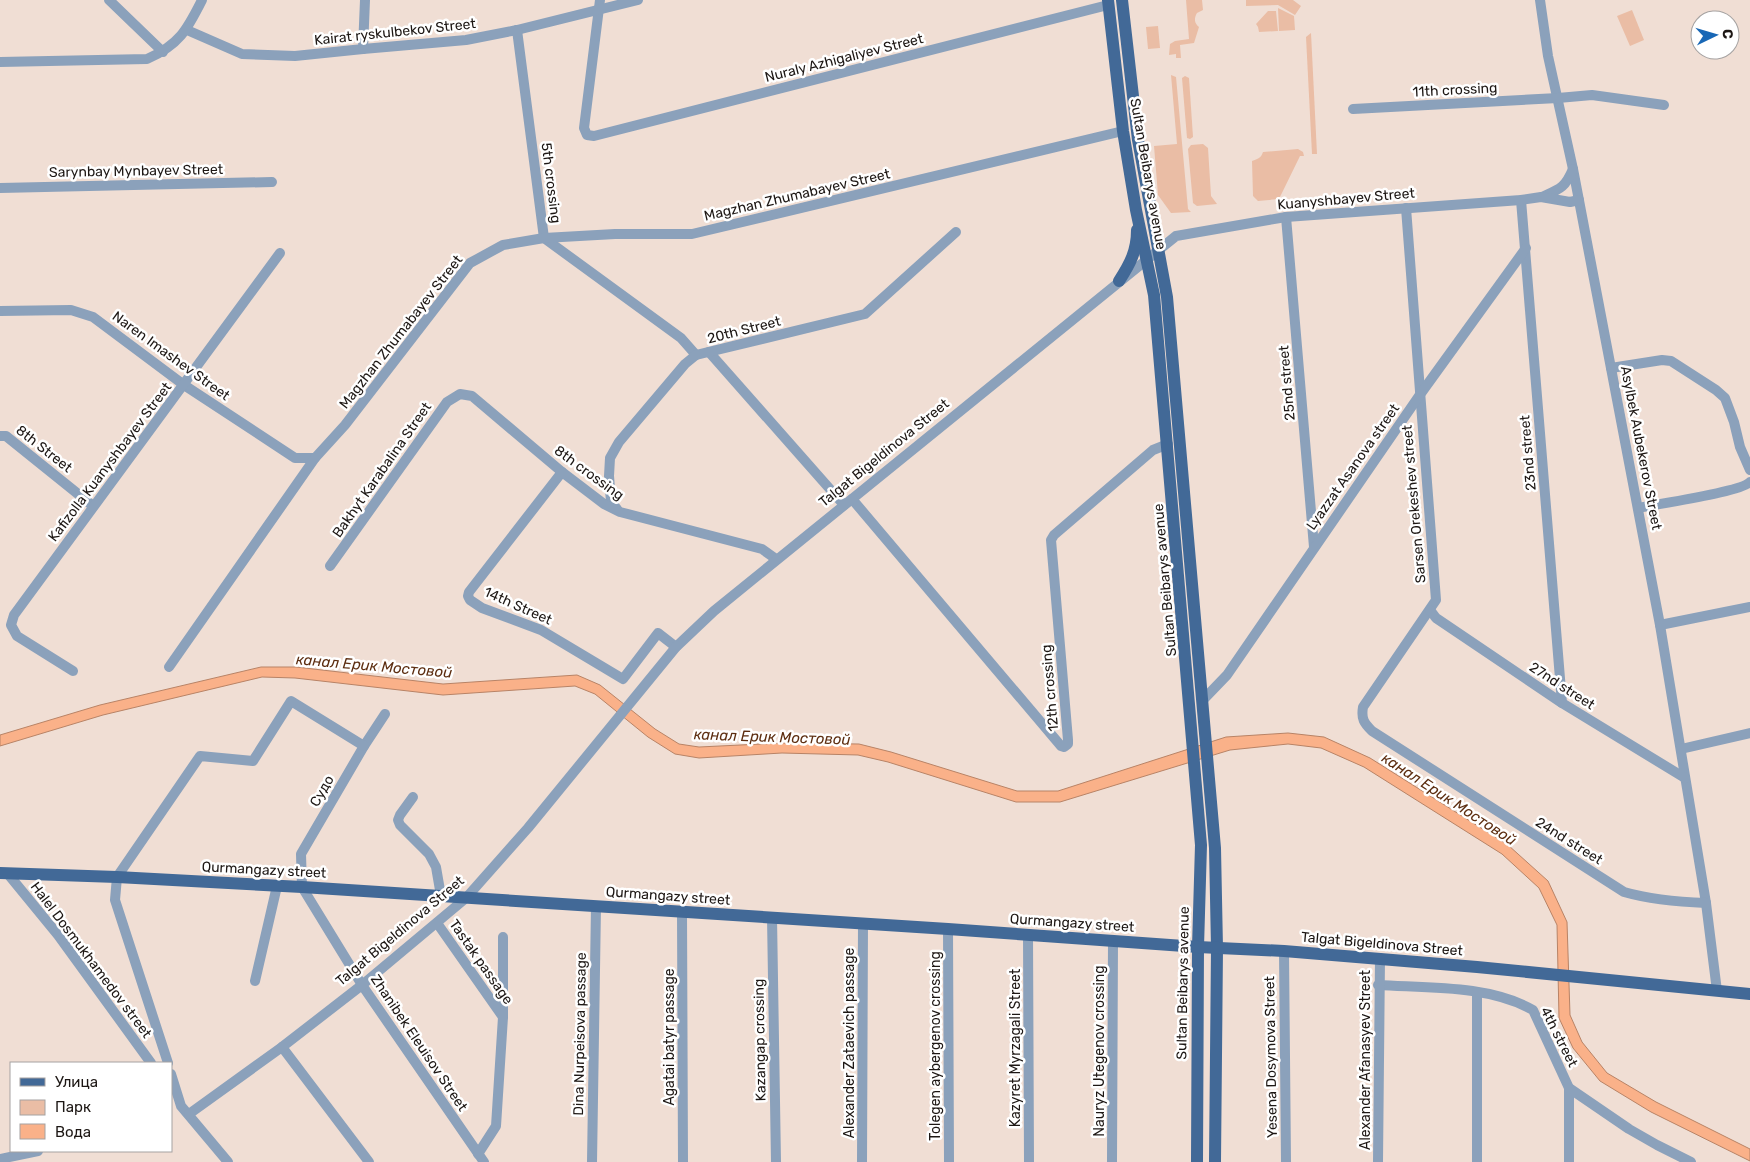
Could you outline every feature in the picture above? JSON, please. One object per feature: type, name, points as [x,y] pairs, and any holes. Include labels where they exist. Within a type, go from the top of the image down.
[{"type":"main road","name":"Sultan Beibarys avenue","points":[[1122,0],[1138,140],[1167,296],[1215,848],[1217,948],[1215,1162]]},
{"type":"main road","name":"Sultan Beibarys avenue","points":[[1108,2],[1123,131],[1136,210],[1154,295],[1201,845],[1198,919],[1197,1162]]},
{"type":"main road","points":[[1119,281],[1135,252],[1137,237],[1136,210]]},
{"type":"main road","name":"Qurmangazy street","points":[[4,874],[117,877],[302,887],[1217,948]]},
{"type":"main road","points":[[1174,945],[1189,938],[1198,919]]},
{"type":"main road","points":[[1216,923],[1227,944],[1238,948]]},
{"type":"main road","points":[[1174,945],[1190,952],[1198,969]]},
{"type":"main road","name":"Talgat Bigeldinova Street","points":[[1217,948],[1380,958],[1750,994]]},
{"type":"main road","points":[[1216,964],[1224,954],[1238,948]]},
{"type":"street","points":[[109,0],[163,52]]},
{"type":"street","points":[[0,62],[147,59],[163,52],[187,30],[202,0]]},
{"type":"street","points":[[363,49],[365,0]]},
{"type":"street","name":"Kairat ryskulbekov Street","points":[[187,30],[242,54],[296,56],[466,40],[517,30],[600,5],[638,0]]},
{"type":"street","points":[[1532,0],[1540,4]]},
{"type":"street","name":"Nuraly Azhigaliyev Street","points":[[600,5],[584,128],[587,135],[594,136],[1108,2]]},
{"type":"street","name":"Asylbek Aubekerov Street","points":[[1540,4],[1548,56],[1573,169],[1660,625],[1706,904]]},
{"type":"street","name":"5th crossing","points":[[517,30],[544,238],[682,338],[696,355]]},
{"type":"street","name":"11th crossing","points":[[1353,109],[1592,95],[1664,105]]},
{"type":"street","name":"Magzhan Zhumabayev Street","points":[[170,667],[315,458],[345,425],[470,263],[503,245],[544,238],[615,234],[692,234],[1123,131]]},
{"type":"street","name":"Kuanyshbayev Street","points":[[1159,249],[1176,236],[1286,216],[1521,200],[1541,197],[1558,190],[1568,182],[1573,169]]},
{"type":"street","name":"Sarynbay Mynbayev Street","points":[[0,188],[272,182]]},
{"type":"street","name":"Kuanyshbayev Street","points":[[1541,197],[1570,202],[1579,200]]},
{"type":"street","name":"23nd street","points":[[1521,200],[1562,703]]},
{"type":"street","name":"Sarsen Orekeshev street","points":[[1362,715],[1363,707],[1436,600],[1406,208]]},
{"type":"street","name":"25nd street","points":[[1286,216],[1314,547]]},
{"type":"street","name":"20th Street","points":[[620,512],[611,502],[610,458],[619,442],[685,364],[696,355],[865,314],[956,232]]},
{"type":"street","name":"Lyazzat Asanova street","points":[[1202,701],[1227,675],[1419,396],[1526,248]]},
{"type":"street","name":"Talgat Bigeldinova Street","points":[[189,1114],[282,1047],[362,985],[466,898],[528,828],[676,648],[714,611],[1159,249]]},
{"type":"street","name":"Kafizolla Kuanyshbayev Street","points":[[73,671],[17,636],[11,624],[14,615],[280,253]]},
{"type":"street","name":"Naren Imashev Street","points":[[0,311],[71,310],[93,317],[184,385],[295,458],[315,458]]},
{"type":"street","points":[[709,352],[848,502]]},
{"type":"street","points":[[1612,368],[1662,360],[1671,361],[1716,390],[1725,398],[1734,422],[1740,447],[1750,470]]},
{"type":"street","name":"8th crossing","points":[[460,394],[472,396],[562,472],[604,504],[620,512],[762,548],[776,559]]},
{"type":"street","name":"Bakhyt Karabalina Street","points":[[330,566],[447,402],[460,394]]},
{"type":"street","name":"8th Street","points":[[0,436],[6,436],[93,506]]},
{"type":"street","name":"12th crossing","points":[[848,502],[1064,748],[1068,744],[1068,740],[1051,540],[1054,535],[1153,450],[1168,444]]},
{"type":"street","name":"14th Street","points":[[562,472],[469,592],[470,600],[482,608],[541,630],[623,679],[658,633],[676,648]]},
{"type":"street","points":[[1638,508],[1721,492],[1746,486],[1750,482]]},
{"type":"street","points":[[1660,625],[1750,607]]},
{"type":"street","name":"27nd street","points":[[1430,610],[1436,618],[1562,703],[1686,778]]},
{"type":"street","points":[[117,877],[200,756],[253,761],[291,702],[364,746]]},
{"type":"street","name":"Судо","points":[[302,887],[301,854],[364,746],[385,714]]},
{"type":"street","name":"24nd street","points":[[1362,715],[1363,722],[1372,731],[1624,892],[1649,899],[1706,904]]},
{"type":"street","points":[[1681,750],[1750,733]]},
{"type":"street","points":[[413,798],[398,820],[400,825],[429,854],[436,867],[441,896]]},
{"type":"street","name":"Halel Dosmukhamedov street","points":[[4,874],[58,935],[150,1062]]},
{"type":"street","name":"Halel Dosmukhamedov street","points":[[117,877],[116,900],[168,1062]]},
{"type":"street","points":[[255,981],[277,886]]},
{"type":"street","name":"Zhanibek Eleuisov Street","points":[[302,887],[362,985],[481,1158]]},
{"type":"street","points":[[1706,904],[1717,991]]},
{"type":"street","name":"Dina Nurpeisova passage","points":[[592,1162],[596,906]]},
{"type":"street","name":"Agatai batyr passage","points":[[682,912],[683,1162]]},
{"type":"street","name":"Kazangap crossing","points":[[772,918],[776,1162]]},
{"type":"street","name":"Tastak passage","points":[[437,923],[503,1017]]},
{"type":"street","name":"Alexander Zataevich passage","points":[[862,1162],[863,923]]},
{"type":"street","name":"Tolegen aybergenov crossing","points":[[948,929],[949,1162]]},
{"type":"street","name":"Kazyret Myrzagali Street","points":[[1028,935],[1030,1162]]},
{"type":"street","name":"Tastak passage","points":[[481,1158],[496,1126],[503,1017],[503,937]]},
{"type":"street","name":"Nauryz Utegenov crossing","points":[[1112,1162],[1113,941]]},
{"type":"street","name":"Yesena Dosymova Street","points":[[1284,951],[1286,1162]]},
{"type":"street","name":"Alexander Afanasyev Street","points":[[1378,1162],[1378,985],[1380,958]]},
{"type":"street","name":"4th street","points":[[1378,985],[1477,992],[1521,1004],[1533,1010],[1569,1088],[1674,1158],[1691,1162]]},
{"type":"street","points":[[1477,992],[1478,1162]]},
{"type":"street","points":[[282,1047],[369,1162]]},
{"type":"street","points":[[172,1081],[176,1108]]},
{"type":"street","points":[[1569,1088],[1569,1162]]},
{"type":"street","points":[[172,1095],[176,1108],[189,1114],[228,1162]]},
{"type":"street","points":[[0,1160],[34,1152]]},
{"type":"green space","points":[[1186,0],[1202,0],[1203,10],[1197,13],[1195,17],[1195,22],[1199,27],[1194,43],[1180,45],[1181,58],[1176,58],[1176,54],[1169,55],[1170,44],[1175,41],[1189,39]]},
{"type":"green space","points":[[1246,0],[1293,0],[1301,6],[1295,15],[1278,5],[1246,6]]},
{"type":"green space","points":[[1278,8],[1294,16],[1295,30],[1279,31]]},
{"type":"green space","points":[[1632,10],[1644,40],[1630,46],[1617,16]]},
{"type":"green space","points":[[1268,11],[1276,11],[1278,31],[1259,32],[1256,24]]},
{"type":"green space","points":[[1158,26],[1160,48],[1148,49],[1146,27]]},
{"type":"green space","points":[[1311,33],[1317,154],[1312,154],[1306,37]]},
{"type":"green space","points":[[1171,75],[1176,77],[1188,209],[1191,212],[1171,213],[1158,195],[1154,146],[1177,144]]},
{"type":"green space","points":[[1185,76],[1189,78],[1193,137],[1190,139],[1187,138],[1182,78]]},
{"type":"green space","points":[[1203,144],[1208,148],[1211,196],[1217,204],[1197,206],[1193,203],[1188,149],[1191,145]]},
{"type":"green space","points":[[1298,149],[1303,152],[1304,156],[1300,156],[1279,199],[1258,201],[1253,196],[1252,161],[1259,158],[1263,152]]},
{"type":"water","name":"канал Ерик Мостовой","points":[[261,667],[296,667],[443,684],[577,675],[600,685],[655,729],[679,744],[699,747],[782,743],[859,744],[1017,791],[1058,791],[1226,737],[1288,733],[1324,737],[1370,758],[1508,845],[1548,881],[1567,922],[1570,1015],[1582,1042],[1607,1073],[1656,1102],[1750,1149],[1750,1161],[1651,1112],[1600,1081],[1573,1048],[1559,1018],[1557,925],[1539,888],[1502,854],[1364,767],[1321,748],[1288,744],[1230,750],[1060,802],[1016,802],[888,762],[858,755],[782,753],[699,758],[675,754],[648,737],[595,694],[575,686],[443,695],[295,678],[262,677],[103,715],[0,746],[0,735],[100,705]]}]
